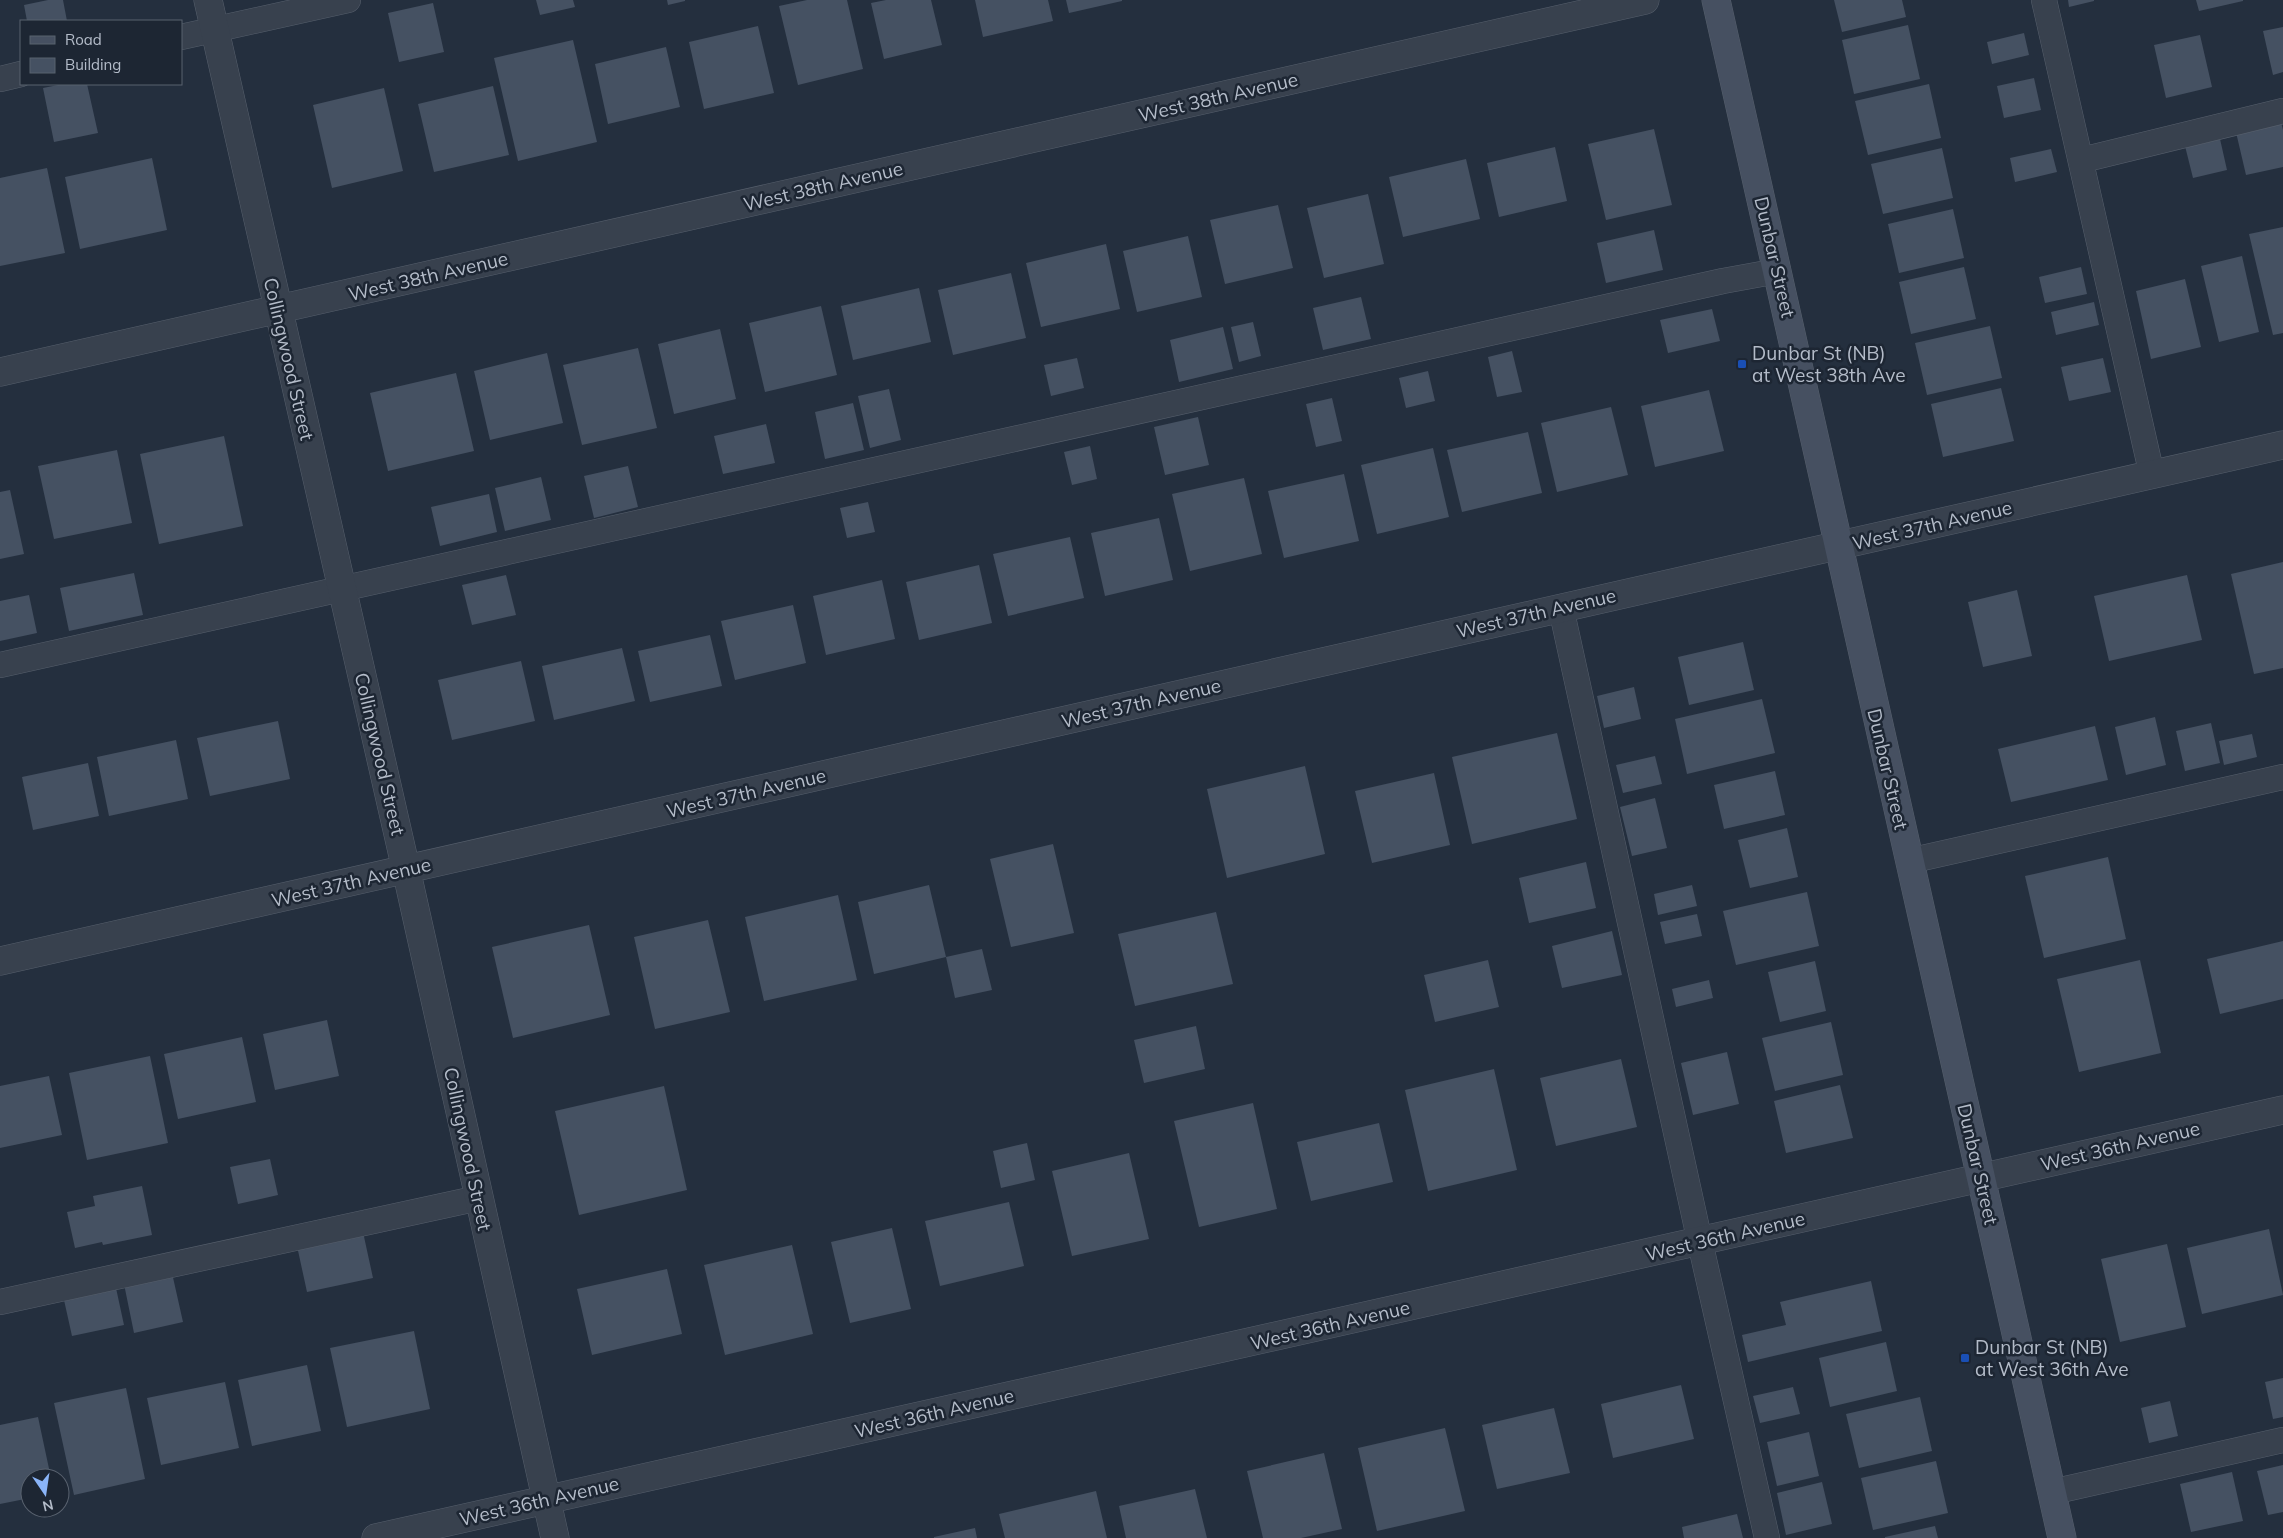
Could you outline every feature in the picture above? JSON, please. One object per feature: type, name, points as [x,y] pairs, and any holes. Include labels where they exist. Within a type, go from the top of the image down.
[{"type":"main road","name":"Dunbar Street","points":[[1716,0],[2062,1538]]},
{"type":"street","name":"Collingwood Street","points":[[208,0],[406,870],[555,1538]]},
{"type":"street","name":"West 38th Avenue","points":[[0,372],[1645,0]]},
{"type":"street","name":"West 37th Avenue","points":[[0,961],[2283,445]]},
{"type":"street","name":"West 36th Avenue","points":[[376,1538],[2283,1110]]},
{"type":"lane","points":[[182,37],[348,0]]},
{"type":"lane","points":[[2044,0],[2082,160],[2152,475]]},
{"type":"lane","points":[[0,79],[20,74]]},
{"type":"lane","points":[[2082,160],[2283,111]]},
{"type":"lane","points":[[0,665],[1704,285],[1778,271]]},
{"type":"lane","points":[[1561,608],[1767,1538]]},
{"type":"lane","points":[[1909,860],[2283,777]]},
{"type":"lane","points":[[0,1302],[479,1198]]},
{"type":"lane","points":[[2052,1492],[2283,1440]]},
{"type":"building","points":[[48,0],[63,0],[67,20],[27,20],[24,5]]},
{"type":"building","points":[[536,0],[573,0],[575,7],[540,15]]},
{"type":"building","points":[[667,0],[685,0],[685,1],[668,5]]},
{"type":"building","points":[[807,0],[847,0],[863,69],[798,85],[779,6]]},
{"type":"building","points":[[886,0],[931,0],[942,45],[884,59],[871,3]]},
{"type":"building","points":[[975,0],[1048,0],[1053,21],[983,37]]},
{"type":"building","points":[[1066,0],[1122,0],[1122,1],[1069,13]]},
{"type":"building","points":[[1834,0],[1902,0],[1906,17],[1842,32]]},
{"type":"building","points":[[2068,0],[2094,0],[2094,1],[2069,7]]},
{"type":"building","points":[[2196,0],[2243,0],[2243,1],[2199,11]]},
{"type":"building","points":[[433,3],[444,52],[399,62],[388,13]]},
{"type":"building","points":[[1908,25],[1920,79],[1854,94],[1842,40]]},
{"type":"building","points":[[758,26],[774,93],[704,109],[689,42]]},
{"type":"building","points":[[2283,27],[2283,72],[2273,75],[2263,31]]},
{"type":"building","points":[[2024,33],[2029,55],[1992,64],[1987,42]]},
{"type":"building","points":[[2200,35],[2212,87],[2166,98],[2154,45]]},
{"type":"building","points":[[573,40],[597,142],[518,161],[494,58]]},
{"type":"building","points":[[666,47],[680,107],[608,124],[595,64]]},
{"type":"building","points":[[2034,78],[2041,110],[2004,118],[1997,86]]},
{"type":"building","points":[[1929,84],[1941,138],[1868,155],[1855,101]]},
{"type":"building","points":[[58,85],[87,85],[98,133],[54,142],[43,88]]},
{"type":"building","points":[[493,86],[509,155],[434,172],[418,104]]},
{"type":"building","points":[[384,88],[403,171],[332,188],[313,105]]},
{"type":"building","points":[[2280,118],[2283,130],[2283,167],[2246,175],[2235,128]]},
{"type":"building","points":[[1654,129],[1672,205],[1606,220],[1588,144]]},
{"type":"building","points":[[2218,130],[2227,170],[2193,178],[2183,138]]},
{"type":"building","points":[[1555,147],[1567,201],[1499,217],[1487,163]]},
{"type":"building","points":[[1942,148],[1953,198],[1883,214],[1871,164]]},
{"type":"building","points":[[2051,149],[2057,172],[2015,182],[2010,158]]},
{"type":"building","points":[[152,158],[167,230],[80,249],[65,177]]},
{"type":"building","points":[[1466,159],[1480,219],[1403,237],[1389,177]]},
{"type":"building","points":[[47,168],[65,253],[0,266],[0,178]]},
{"type":"building","points":[[1368,194],[1384,264],[1324,278],[1307,208]]},
{"type":"building","points":[[1278,205],[1293,268],[1225,284],[1210,220]]},
{"type":"building","points":[[1953,209],[1964,258],[1899,273],[1888,224]]},
{"type":"building","points":[[2283,227],[2283,333],[2273,335],[2249,234]]},
{"type":"building","points":[[1654,230],[1663,270],[1606,283],[1597,243]]},
{"type":"building","points":[[1188,236],[1202,297],[1137,312],[1123,251]]},
{"type":"building","points":[[1106,244],[1120,309],[1041,327],[1026,263]]},
{"type":"building","points":[[2242,256],[2259,332],[2219,342],[2201,266]]},
{"type":"building","points":[[1964,267],[1976,319],[1911,334],[1899,282]]},
{"type":"building","points":[[2081,267],[2087,294],[2045,303],[2039,277]]},
{"type":"building","points":[[1011,273],[1026,338],[953,355],[938,290]]},
{"type":"building","points":[[2185,279],[2201,347],[2151,359],[2136,291]]},
{"type":"building","points":[[919,288],[931,342],[853,360],[841,306]]},
{"type":"building","points":[[1361,297],[1371,339],[1323,350],[1313,308]]},
{"type":"building","points":[[2094,302],[2099,325],[2056,335],[2051,312]]},
{"type":"building","points":[[821,306],[837,375],[765,392],[749,323]]},
{"type":"building","points":[[1712,309],[1720,341],[1668,353],[1660,320]]},
{"type":"building","points":[[1253,322],[1261,356],[1239,362],[1231,327]]},
{"type":"building","points":[[1990,326],[2002,378],[1927,395],[1915,343]]},
{"type":"building","points":[[1223,327],[1233,369],[1179,382],[1170,340]]},
{"type":"building","points":[[720,329],[736,399],[674,414],[658,344]]},
{"type":"building","points":[[638,348],[657,428],[582,445],[563,365]]},
{"type":"building","points":[[1512,351],[1522,392],[1497,397],[1488,357]]},
{"type":"building","points":[[547,353],[563,423],[490,440],[474,371]]},
{"type":"building","points":[[1077,358],[1084,388],[1051,396],[1044,365]]},
{"type":"building","points":[[2103,358],[2111,392],[2069,401],[2061,367]]},
{"type":"building","points":[[1428,371],[1435,401],[1406,408],[1399,378]]},
{"type":"building","points":[[456,373],[474,451],[388,471],[370,393]]},
{"type":"building","points":[[2001,388],[2014,441],[1943,457],[1931,404]]},
{"type":"building","points":[[889,389],[901,440],[870,448],[858,396]]},
{"type":"building","points":[[1709,390],[1724,451],[1655,467],[1641,406]]},
{"type":"building","points":[[1332,398],[1342,441],[1316,447],[1306,404]]},
{"type":"building","points":[[853,403],[864,450],[825,459],[815,412]]},
{"type":"building","points":[[1611,407],[1628,475],[1557,492],[1541,423]]},
{"type":"building","points":[[1198,417],[1209,465],[1165,475],[1154,427]]},
{"type":"building","points":[[766,424],[775,463],[723,474],[714,436]]},
{"type":"building","points":[[1528,432],[1542,493],[1462,512],[1447,450]]},
{"type":"building","points":[[224,436],[243,526],[159,544],[140,454]]},
{"type":"building","points":[[1090,446],[1097,479],[1072,485],[1064,452]]},
{"type":"building","points":[[1433,448],[1449,517],[1377,534],[1361,465]]},
{"type":"building","points":[[117,450],[132,523],[54,539],[38,466]]},
{"type":"building","points":[[628,466],[638,507],[594,518],[584,476]]},
{"type":"building","points":[[1344,474],[1359,541],[1284,558],[1268,491]]},
{"type":"building","points":[[541,477],[551,520],[505,531],[495,488]]},
{"type":"building","points":[[1244,478],[1262,554],[1190,571],[1172,494]]},
{"type":"building","points":[[10,490],[24,554],[0,559],[0,492]]},
{"type":"building","points":[[489,494],[497,532],[440,546],[431,507]]},
{"type":"building","points":[[868,502],[875,532],[847,538],[840,508]]},
{"type":"building","points":[[1159,518],[1173,580],[1105,596],[1091,533]]},
{"type":"building","points":[[1070,537],[1084,598],[1008,616],[993,554]]},
{"type":"building","points":[[2283,562],[2283,668],[2254,674],[2231,574]]},
{"type":"building","points":[[979,565],[992,623],[919,640],[906,582]]},
{"type":"building","points":[[134,573],[143,615],[69,631],[60,588]]},
{"type":"building","points":[[506,575],[516,615],[472,625],[462,585]]},
{"type":"building","points":[[2187,575],[2202,640],[2109,661],[2094,596]]},
{"type":"building","points":[[882,580],[895,639],[826,655],[813,596]]},
{"type":"building","points":[[2017,590],[2032,656],[1983,667],[1968,602]]},
{"type":"building","points":[[29,595],[37,633],[0,641],[0,601]]},
{"type":"building","points":[[793,605],[806,663],[735,680],[721,621]]},
{"type":"building","points":[[710,635],[722,686],[650,702],[638,651]]},
{"type":"building","points":[[1743,642],[1754,690],[1689,705],[1678,657]]},
{"type":"building","points":[[622,648],[635,701],[554,720],[542,666]]},
{"type":"building","points":[[521,661],[535,721],[452,740],[438,680]]},
{"type":"building","points":[[1634,687],[1641,719],[1604,728],[1597,696]]},
{"type":"building","points":[[1762,699],[1775,753],[1687,774],[1675,719]]},
{"type":"building","points":[[2155,717],[2166,765],[2126,775],[2115,727]]},
{"type":"building","points":[[278,721],[290,779],[210,796],[197,738]]},
{"type":"building","points":[[2211,723],[2220,763],[2185,771],[2176,731]]},
{"type":"building","points":[[2095,726],[2108,780],[2011,802],[1998,749]]},
{"type":"building","points":[[1557,733],[1577,819],[1472,844],[1452,757]]},
{"type":"building","points":[[2252,734],[2257,757],[2224,765],[2219,741]]},
{"type":"building","points":[[176,740],[188,799],[109,816],[97,757]]},
{"type":"building","points":[[1655,756],[1662,784],[1623,793],[1616,765]]},
{"type":"building","points":[[88,763],[99,816],[33,830],[22,777]]},
{"type":"building","points":[[1305,766],[1325,854],[1227,878],[1207,789]]},
{"type":"building","points":[[1775,771],[1785,815],[1724,829],[1714,785]]},
{"type":"building","points":[[1434,773],[1450,845],[1372,863],[1355,791]]},
{"type":"building","points":[[1655,798],[1667,848],[1632,856],[1620,807]]},
{"type":"building","points":[[1787,828],[1798,877],[1750,888],[1738,840]]},
{"type":"building","points":[[1053,844],[1074,933],[1011,947],[990,859]]},
{"type":"building","points":[[2108,857],[2126,939],[2044,958],[2025,876]]},
{"type":"building","points":[[1586,862],[1596,908],[1529,923],[1519,878]]},
{"type":"building","points":[[929,885],[946,957],[874,974],[858,902]]},
{"type":"building","points":[[1692,885],[1697,906],[1658,915],[1654,894]]},
{"type":"building","points":[[1807,892],[1819,946],[1736,965],[1723,911]]},
{"type":"building","points":[[838,895],[857,980],[764,1001],[745,917]]},
{"type":"building","points":[[1216,912],[1233,984],[1135,1006],[1118,934]]},
{"type":"building","points":[[1697,914],[1702,936],[1665,944],[1660,922]]},
{"type":"building","points":[[708,920],[730,1012],[655,1029],[634,937]]},
{"type":"building","points":[[589,925],[610,1015],[513,1038],[492,947]]},
{"type":"building","points":[[1612,931],[1622,975],[1562,988],[1552,946]]},
{"type":"building","points":[[2283,941],[2283,999],[2220,1014],[2207,959]]},
{"type":"building","points":[[982,949],[992,990],[955,998],[946,957]]},
{"type":"building","points":[[1488,960],[1499,1007],[1435,1022],[1424,975]]},
{"type":"building","points":[[2140,960],[2161,1053],[2079,1072],[2057,979]]},
{"type":"building","points":[[1815,961],[1826,1011],[1780,1022],[1768,972]]},
{"type":"building","points":[[1709,980],[1713,998],[1676,1007],[1672,989]]},
{"type":"building","points":[[327,1020],[339,1076],[275,1090],[263,1034]]},
{"type":"building","points":[[1831,1022],[1843,1075],[1775,1091],[1762,1038]]},
{"type":"building","points":[[1196,1026],[1205,1069],[1144,1083],[1134,1040]]},
{"type":"building","points":[[242,1037],[256,1102],[178,1119],[164,1054]]},
{"type":"building","points":[[1727,1052],[1739,1104],[1693,1115],[1681,1063]]},
{"type":"building","points":[[150,1056],[168,1143],[87,1160],[69,1073]]},
{"type":"building","points":[[1621,1059],[1637,1127],[1556,1146],[1540,1078]]},
{"type":"building","points":[[1494,1069],[1517,1170],[1428,1191],[1405,1090]]},
{"type":"building","points":[[49,1076],[62,1135],[0,1148],[0,1086]]},
{"type":"building","points":[[1840,1085],[1853,1138],[1786,1153],[1774,1101]]},
{"type":"building","points":[[664,1086],[687,1190],[579,1215],[555,1111]]},
{"type":"building","points":[[1253,1103],[1277,1209],[1199,1227],[1174,1121]]},
{"type":"building","points":[[1379,1123],[1393,1182],[1311,1201],[1297,1142]]},
{"type":"building","points":[[1027,1143],[1035,1180],[1001,1188],[993,1151]]},
{"type":"building","points":[[1129,1153],[1149,1239],[1072,1256],[1052,1171]]},
{"type":"building","points":[[270,1159],[278,1195],[238,1204],[230,1167]]},
{"type":"building","points":[[142,1186],[152,1235],[103,1245],[102,1242],[75,1248],[67,1212],[95,1206],[93,1196]]},
{"type":"building","points":[[1009,1202],[1024,1266],[940,1286],[925,1221]]},
{"type":"building","points":[[892,1228],[911,1309],[850,1323],[831,1242]]},
{"type":"building","points":[[2269,1229],[2283,1295],[2202,1314],[2187,1248]]},
{"type":"building","points":[[363,1232],[373,1278],[307,1292],[297,1246]]},
{"type":"building","points":[[2167,1244],[2186,1327],[2120,1342],[2101,1259]]},
{"type":"building","points":[[792,1245],[813,1334],[725,1355],[704,1265]]},
{"type":"building","points":[[667,1269],[682,1334],[592,1355],[577,1289]]},
{"type":"building","points":[[172,1273],[183,1322],[134,1333],[124,1284]]},
{"type":"building","points":[[1871,1281],[1882,1331],[1748,1362],[1742,1335],[1786,1325],[1780,1302]]},
{"type":"building","points":[[116,1288],[124,1325],[72,1336],[64,1300]]},
{"type":"building","points":[[414,1331],[430,1409],[347,1427],[330,1348]]},
{"type":"building","points":[[1886,1342],[1897,1391],[1830,1407],[1819,1358]]},
{"type":"building","points":[[307,1365],[321,1431],[252,1446],[238,1380]]},
{"type":"building","points":[[2283,1378],[2283,1417],[2273,1419],[2265,1382]]},
{"type":"building","points":[[225,1382],[239,1448],[161,1465],[147,1398]]},
{"type":"building","points":[[1681,1385],[1694,1439],[1613,1458],[1601,1404]]},
{"type":"building","points":[[1793,1387],[1800,1414],[1760,1423],[1753,1396]]},
{"type":"building","points":[[126,1388],[145,1479],[74,1495],[70,1468],[68,1468],[54,1403]]},
{"type":"building","points":[[1920,1397],[1932,1451],[1859,1468],[1846,1414]]},
{"type":"building","points":[[2170,1401],[2178,1436],[2149,1443],[2141,1408]]},
{"type":"building","points":[[1554,1408],[1570,1473],[1497,1489],[1482,1425]]},
{"type":"building","points":[[38,1417],[49,1468],[20,1468],[20,1500],[0,1504],[0,1425]]},
{"type":"building","points":[[1445,1428],[1465,1511],[1377,1531],[1358,1448]]},
{"type":"building","points":[[1809,1432],[1819,1476],[1777,1486],[1767,1442]]},
{"type":"building","points":[[1324,1453],[1342,1529],[1301,1538],[1263,1538],[1247,1471]]},
{"type":"building","points":[[1936,1461],[1948,1513],[1873,1530],[1861,1478]]},
{"type":"building","points":[[2283,1465],[2283,1512],[2268,1515],[2257,1471]]},
{"type":"building","points":[[2232,1472],[2243,1521],[2191,1532],[2180,1484]]},
{"type":"building","points":[[1822,1482],[1832,1524],[1786,1535],[1777,1493]]},
{"type":"building","points":[[1195,1489],[1207,1538],[1126,1538],[1119,1506]]},
{"type":"building","points":[[1096,1491],[1107,1538],[1005,1538],[999,1514]]},
{"type":"building","points":[[1737,1514],[1743,1538],[1684,1538],[1682,1527]]},
{"type":"building","points":[[1935,1526],[1938,1538],[1885,1538],[1885,1537]]},
{"type":"building","points":[[975,1528],[977,1538],[934,1538],[934,1537]]},
{"type":"place","name":"Dunbar St (NB) at West 38th Ave","points":[[1742,364]]},
{"type":"place","name":"Dunbar St (NB) at West 36th Ave","points":[[1965,1358]]}]
